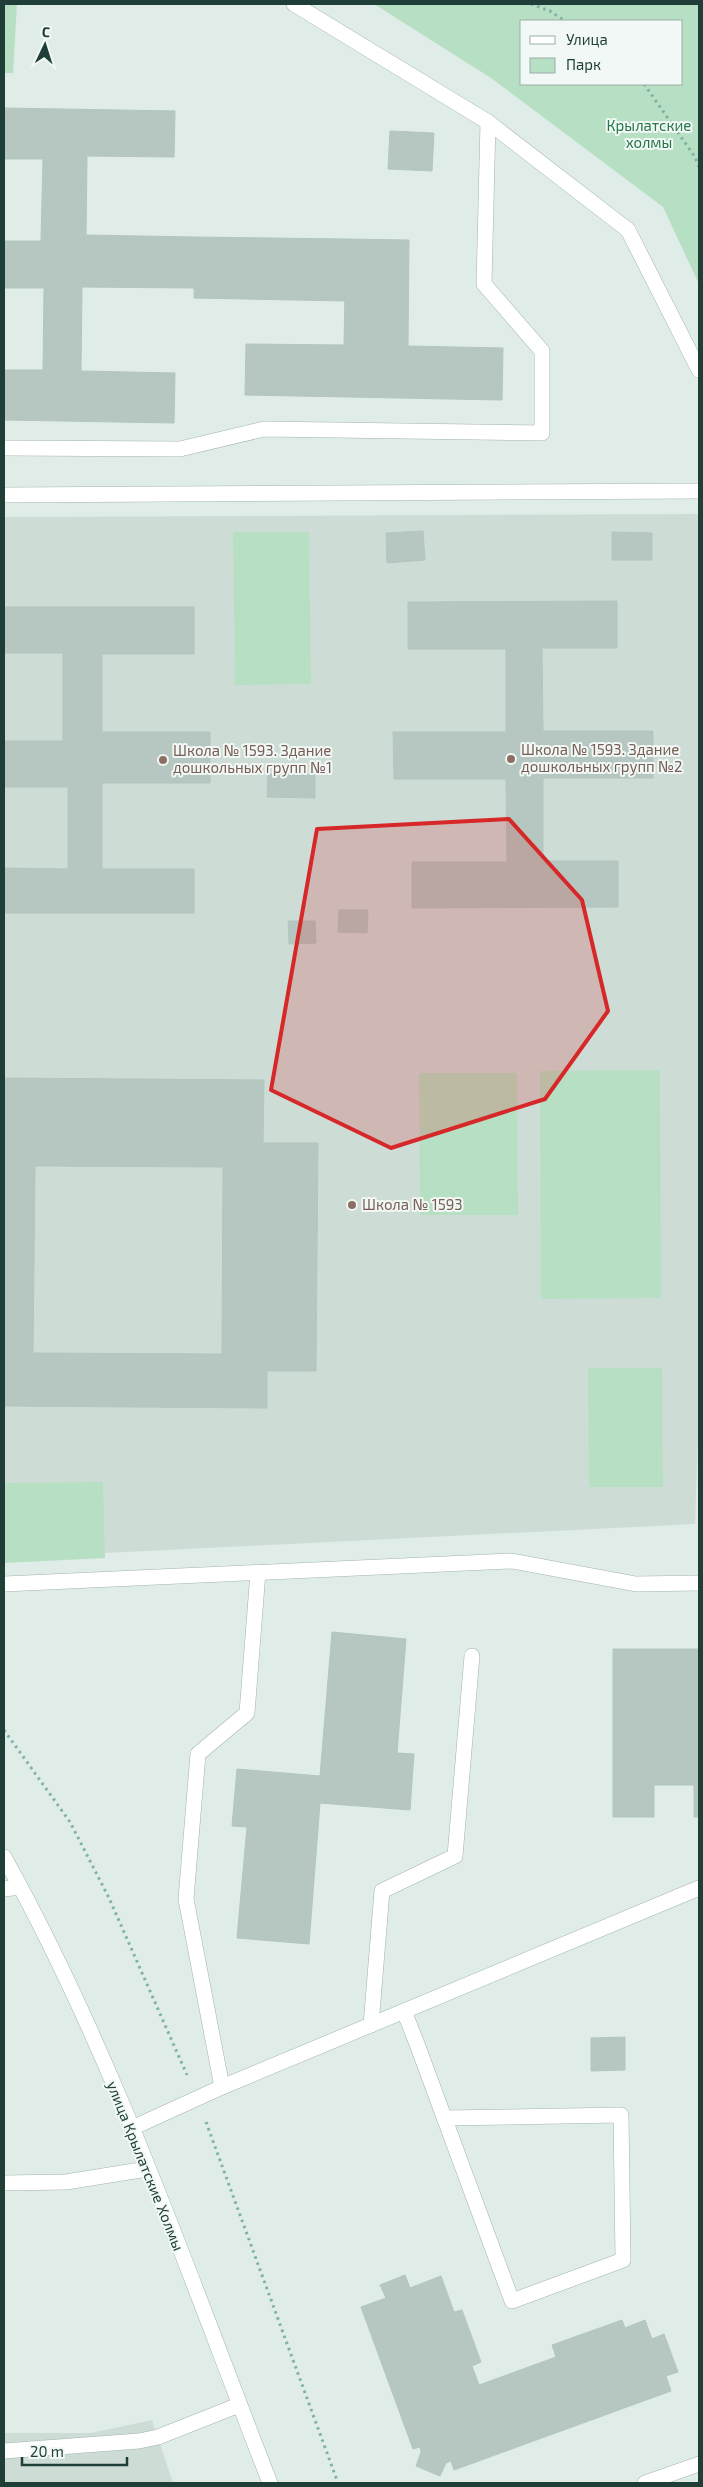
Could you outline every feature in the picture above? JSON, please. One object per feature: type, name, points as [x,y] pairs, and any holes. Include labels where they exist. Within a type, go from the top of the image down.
[{"type":"street","points":[[294,4],[488,122],[628,230],[699,370]]},
{"type":"street","points":[[4,448],[180,449],[264,429],[542,433],[542,351],[484,284],[488,122]]},
{"type":"street","points":[[4,495],[699,491]]},
{"type":"street","points":[[4,1584],[512,1561],[636,1584],[699,1584]]},
{"type":"street","points":[[222,2087],[186,1899],[198,1754],[247,1713],[258,1572]]},
{"type":"street","points":[[371,2025],[382,1891],[455,1856],[472,1656]]},
{"type":"street","name":"улица Крылатские Холмы","points":[[4,1857],[64,1972],[132,2128],[270,2483]]},
{"type":"street","points":[[4,1889],[20,1887]]},
{"type":"street","points":[[132,2128],[222,2087],[699,1888]]},
{"type":"street","points":[[404,2011],[512,2301],[623,2260],[621,2115],[444,2118]]},
{"type":"street","points":[[4,2183],[66,2182],[147,2169]]},
{"type":"street","points":[[4,2451],[139,2441],[158,2437],[239,2405]]},
{"type":"street","points":[[645,2483],[699,2464]]},
{"type":"path","points":[[530,4],[550,11],[564,20]]},
{"type":"path","points":[[645,85],[695,157],[699,167]]},
{"type":"highlighted area","points":[[509,819],[582,900],[608,1011],[545,1099],[391,1148],[271,1090],[288,983],[317,829]]},
{"type":"shaded area","points":[[699,514],[699,1407],[695,1524],[4,1558],[4,517]]},
{"type":"shaded area","points":[[152,2420],[173,2483],[4,2483],[4,2433],[91,2433]]},
{"type":"green space","points":[[4,4],[17,4],[13,73],[4,73]]},
{"type":"green space","name":"Крылатские холмы","points":[[374,4],[699,4],[699,284],[663,207],[491,78]]},
{"type":"green space","points":[[233,532],[309,532],[311,684],[235,685]]},
{"type":"green space","points":[[660,1070],[661,1298],[541,1299],[540,1071]]},
{"type":"green space","points":[[419,1073],[517,1073],[518,1215],[420,1215]]},
{"type":"green space","points":[[588,1368],[662,1368],[663,1487],[589,1487]]},
{"type":"green space","points":[[103,1482],[105,1558],[4,1563],[4,1483]]},
{"type":"building","points":[[4,108],[175,111],[174,157],[87,156],[86,235],[195,237],[195,288],[82,287],[81,371],[175,373],[174,423],[4,420],[4,370],[43,370],[44,288],[4,288],[4,241],[41,241],[43,159],[4,159]]},
{"type":"building","points":[[390,131],[434,133],[432,171],[388,169]]},
{"type":"building","points":[[195,237],[346,239],[345,301],[194,298]]},
{"type":"building","points":[[346,239],[409,240],[408,346],[503,348],[502,400],[245,395],[246,344],[344,345]]},
{"type":"building","points":[[423,531],[425,560],[387,563],[386,533]]},
{"type":"building","points":[[612,532],[652,533],[652,560],[612,560]]},
{"type":"building","points":[[617,601],[617,648],[542,648],[543,731],[653,731],[653,778],[543,778],[543,861],[618,861],[618,907],[412,908],[412,862],[507,862],[506,779],[394,779],[393,732],[506,732],[506,649],[408,649],[408,602]]},
{"type":"building","points":[[4,607],[194,607],[194,654],[102,654],[102,732],[210,732],[210,783],[102,783],[102,869],[194,869],[194,913],[4,913],[4,868],[68,869],[68,787],[4,787],[4,741],[63,741],[63,653],[4,653]]},
{"type":"building","points":[[268,774],[315,775],[315,798],[267,797]]},
{"type":"building","points":[[339,910],[368,910],[367,933],[338,932]]},
{"type":"building","points":[[288,921],[315,921],[316,943],[289,944]]},
{"type":"building","points":[[4,1078],[264,1080],[263,1143],[318,1143],[316,1371],[267,1371],[267,1408],[4,1406]],"holes":[[[35,1166],[223,1167],[222,1354],[33,1353]]]},
{"type":"building","points":[[332,1632],[406,1639],[397,1753],[414,1754],[410,1810],[320,1803],[309,1944],[237,1938],[247,1827],[232,1826],[237,1769],[320,1776]]},
{"type":"building","points":[[613,1649],[699,1649],[699,1817],[694,1817],[694,1785],[654,1785],[654,1817],[613,1817]]},
{"type":"building","points":[[625,2037],[625,2070],[591,2071],[591,2038]]},
{"type":"building","points":[[405,2275],[410,2288],[441,2276],[454,2312],[462,2310],[481,2362],[472,2366],[479,2385],[556,2357],[552,2345],[622,2320],[625,2328],[645,2320],[652,2339],[664,2334],[678,2372],[666,2376],[671,2391],[454,2470],[451,2461],[446,2463],[440,2476],[416,2466],[421,2452],[420,2447],[413,2449],[361,2307],[386,2298],[380,2285]]},
{"type":"place","name":"Школа № 1593. Здание дошкольных групп №2","points":[[511,759]]},
{"type":"place","name":"Школа № 1593. Здание дошкольных групп №1","points":[[163,760]]},
{"type":"place","name":"Школа № 1593","points":[[352,1205]]}]
